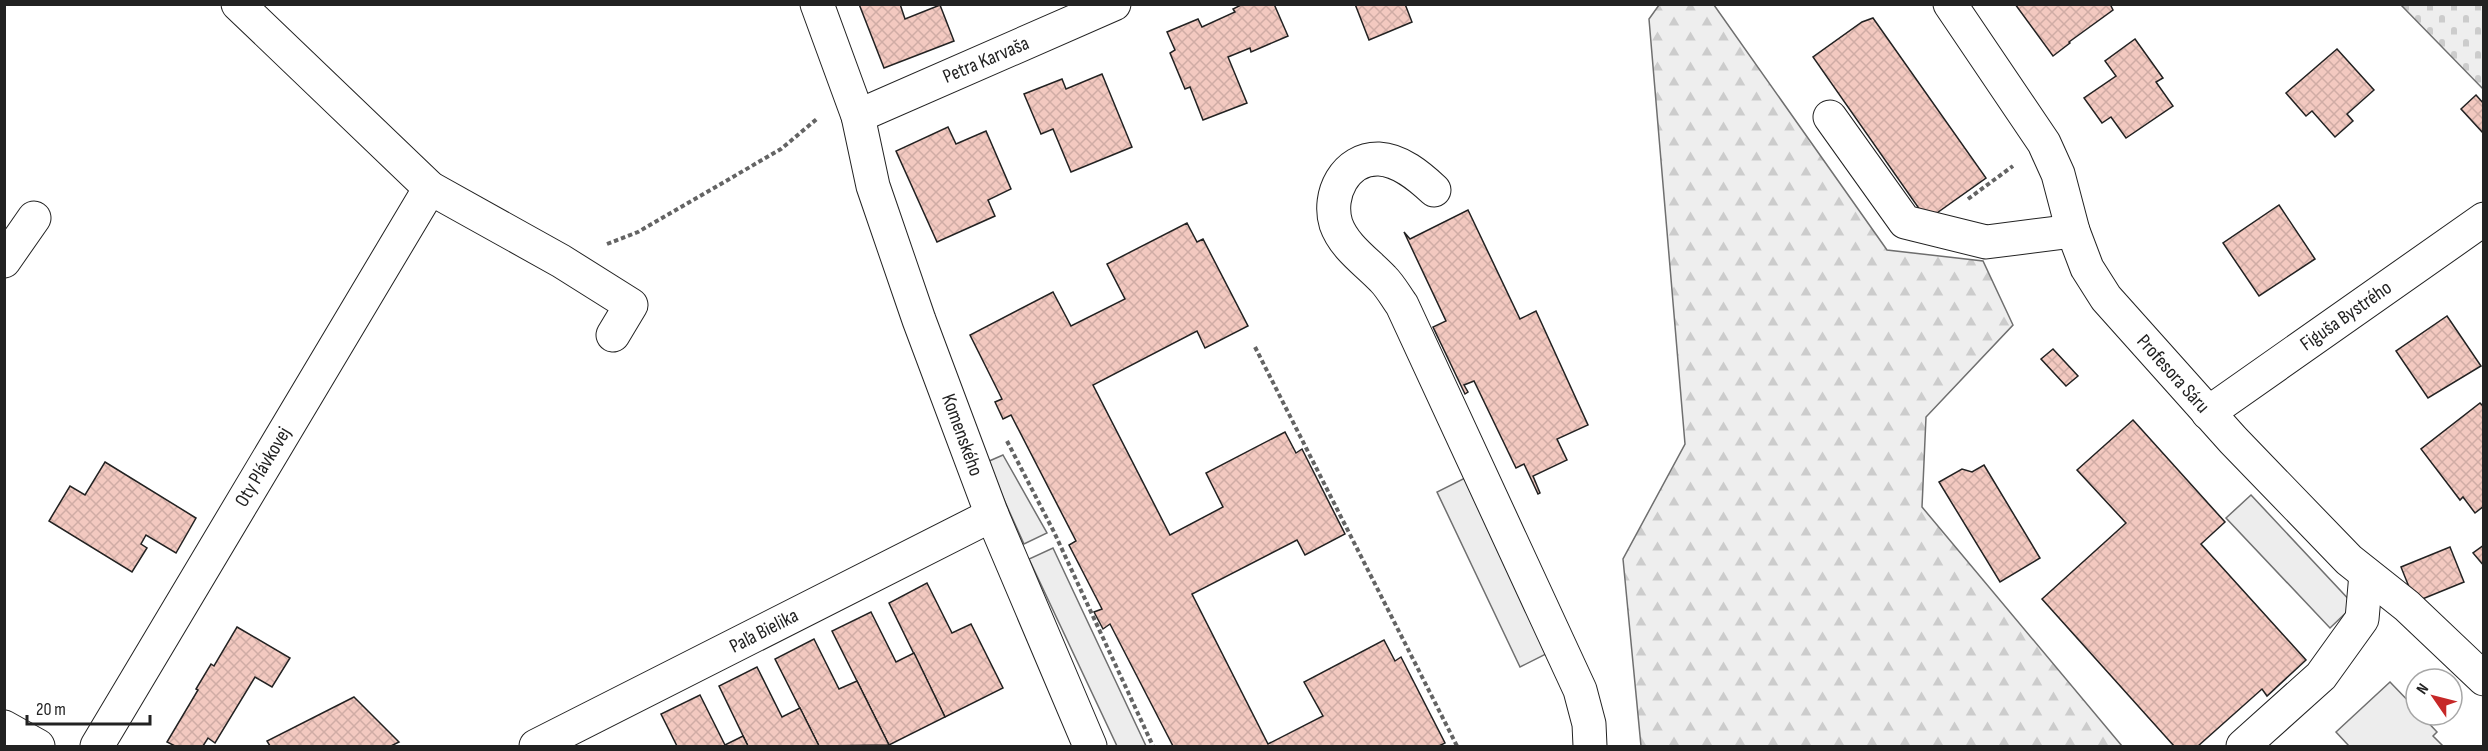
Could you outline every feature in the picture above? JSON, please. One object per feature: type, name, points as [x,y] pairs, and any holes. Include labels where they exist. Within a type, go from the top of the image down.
[{"type":"street","points":[[238,4],[430,188],[561,261],[630,304],[613,335]]},
{"type":"street","name":"Komenského","points":[[817,4],[853,104],[873,186],[919,320],[992,515],[1090,747]]},
{"type":"street","name":"Petra Karvaša","points":[[853,104],[1114,4]]},
{"type":"street","name":"Profesora Sáru","points":[[1950,4],[2044,143],[2058,174],[2073,231],[2087,268],[2106,298],[2208,413],[2349,560],[2407,606],[2484,679]]},
{"type":"street","points":[[1830,117],[1905,222],[1986,242],[2073,231]]},
{"type":"street","points":[[1434,190],[1420,177],[1399,164],[1381,159],[1366,160],[1347,171],[1336,187],[1332,207],[1337,226],[1357,255],[1384,280],[1402,305],[1580,690],[1589,724],[1590,747]]},
{"type":"street","name":"Oty Plávkovej","points":[[96,747],[430,188]]},
{"type":"street","points":[[5,257],[34,218]]},
{"type":"street","name":"Figuša Bystrého","points":[[2208,413],[2484,219]]},
{"type":"street","name":"Paľa Bielika","points":[[536,747],[992,515]]},
{"type":"street","points":[[2260,741],[2321,676],[2362,619],[2366,574]]},
{"type":"street","points":[[4,727],[38,747]]},
{"type":"path","points":[[561,261],[638,232],[781,149],[853,104]]},
{"type":"path","points":[[1255,347],[1457,747]]},
{"type":"path","points":[[1004,433],[1054,532],[1153,747]]},
{"type":"green space","points":[[1659,5],[1714,5],[1887,250],[1983,261],[2013,325],[1926,417],[1922,507],[2122,746],[1641,746],[1623,559],[1685,444],[1649,19]]},
{"type":"green space","points":[[2401,5],[2483,5],[2483,89]]},
{"type":"shaded area","points":[[1003,455],[1047,533],[1024,544],[987,462]]},
{"type":"shaded area","points":[[1465,478],[1548,653],[1520,667],[1437,492]]},
{"type":"shaded area","points":[[2251,495],[2354,605],[2330,628],[2226,518]]},
{"type":"shaded area","points":[[1053,548],[1146,746],[1117,746],[1029,559]]},
{"type":"shaded area","points":[[2390,682],[2404,697],[2404,727],[2432,727],[2437,732],[2433,736],[2443,746],[2349,746],[2336,732]]},
{"type":"building","points":[[859,4],[900,4],[905,19],[940,5],[954,41],[884,68]]},
{"type":"building","points":[[1243,4],[1274,4],[1288,36],[1251,52],[1250,48],[1228,57],[1247,103],[1203,120],[1190,87],[1185,89],[1170,53],[1175,50],[1167,32],[1198,19],[1202,27],[1235,12],[1233,9]]},
{"type":"building","points":[[1355,4],[1405,4],[1412,22],[1369,40]]},
{"type":"building","points":[[2015,4],[2110,4],[2113,10],[2053,56]]},
{"type":"building","points":[[1873,18],[1986,178],[1927,220],[1813,57],[1862,22]]},
{"type":"building","points":[[2135,39],[2163,78],[2156,82],[2173,106],[2126,138],[2111,117],[2102,123],[2084,98],[2116,76],[2105,61]]},
{"type":"building","points":[[2337,49],[2374,90],[2347,114],[2353,121],[2335,137],[2312,111],[2306,116],[2286,93]]},
{"type":"building","points":[[1102,74],[1132,147],[1071,172],[1053,129],[1041,134],[1024,94],[1062,79],[1066,89]]},
{"type":"building","points":[[2476,95],[2484,104],[2484,134],[2461,109]]},
{"type":"building","points":[[948,127],[956,144],[986,131],[1011,189],[988,200],[995,216],[937,242],[896,151]]},
{"type":"building","points":[[2279,205],[2315,259],[2259,296],[2223,243]]},
{"type":"building","points":[[1468,210],[1520,319],[1536,311],[1588,425],[1557,439],[1567,460],[1533,476],[1540,493],[1538,494],[1524,464],[1516,468],[1474,381],[1464,385],[1468,392],[1465,394],[1433,327],[1446,321],[1404,232],[1410,239]]},
{"type":"building","points":[[1187,223],[1197,242],[1203,239],[1248,326],[1205,348],[1197,331],[1093,385],[1170,535],[1223,507],[1206,473],[1285,432],[1296,453],[1302,449],[1345,534],[1305,555],[1297,540],[1192,594],[1268,744],[1323,716],[1304,682],[1384,640],[1395,661],[1401,657],[1445,743],[1439,746],[1173,746],[1110,624],[1103,629],[1094,612],[1102,609],[1069,545],[1076,541],[1011,415],[1003,419],[995,402],[1002,399],[970,335],[1053,292],[1071,326],[1125,299],[1107,264]]},
{"type":"building","points":[[2447,316],[2481,366],[2428,398],[2396,351]]},
{"type":"building","points":[[2053,349],[2078,376],[2066,386],[2041,359]]},
{"type":"building","points":[[2480,403],[2484,407],[2484,506],[2475,513],[2463,497],[2460,500],[2421,449]]},
{"type":"building","points":[[2133,420],[2225,522],[2201,544],[2306,660],[2267,696],[2262,689],[2198,746],[2174,746],[2042,599],[2126,523],[2077,470]]},
{"type":"building","points":[[105,462],[196,518],[176,553],[146,535],[141,544],[147,548],[132,572],[49,521],[70,486],[85,495]]},
{"type":"building","points":[[1984,465],[2040,558],[2000,582],[1939,482],[1962,469],[1972,472]]},
{"type":"building","points":[[2484,545],[2484,566],[2473,553]]},
{"type":"building","points":[[2450,547],[2464,582],[2415,602],[2401,567]]},
{"type":"building","points":[[927,583],[952,633],[971,624],[1003,688],[945,717],[889,603]]},
{"type":"building","points":[[871,612],[896,662],[914,653],[945,717],[889,745],[832,631]]},
{"type":"building","points":[[237,627],[290,658],[272,687],[255,677],[215,743],[208,738],[203,746],[175,746],[167,742],[211,664],[214,666]]},
{"type":"building","points":[[814,639],[839,689],[857,681],[889,745],[819,746],[775,659]]},
{"type":"building","points":[[757,667],[782,717],[800,708],[819,746],[748,746],[719,686]]},
{"type":"building","points":[[700,695],[725,745],[743,736],[748,746],[677,746],[661,714]]},
{"type":"building","points":[[354,697],[399,742],[391,746],[270,746],[267,741]]}]
